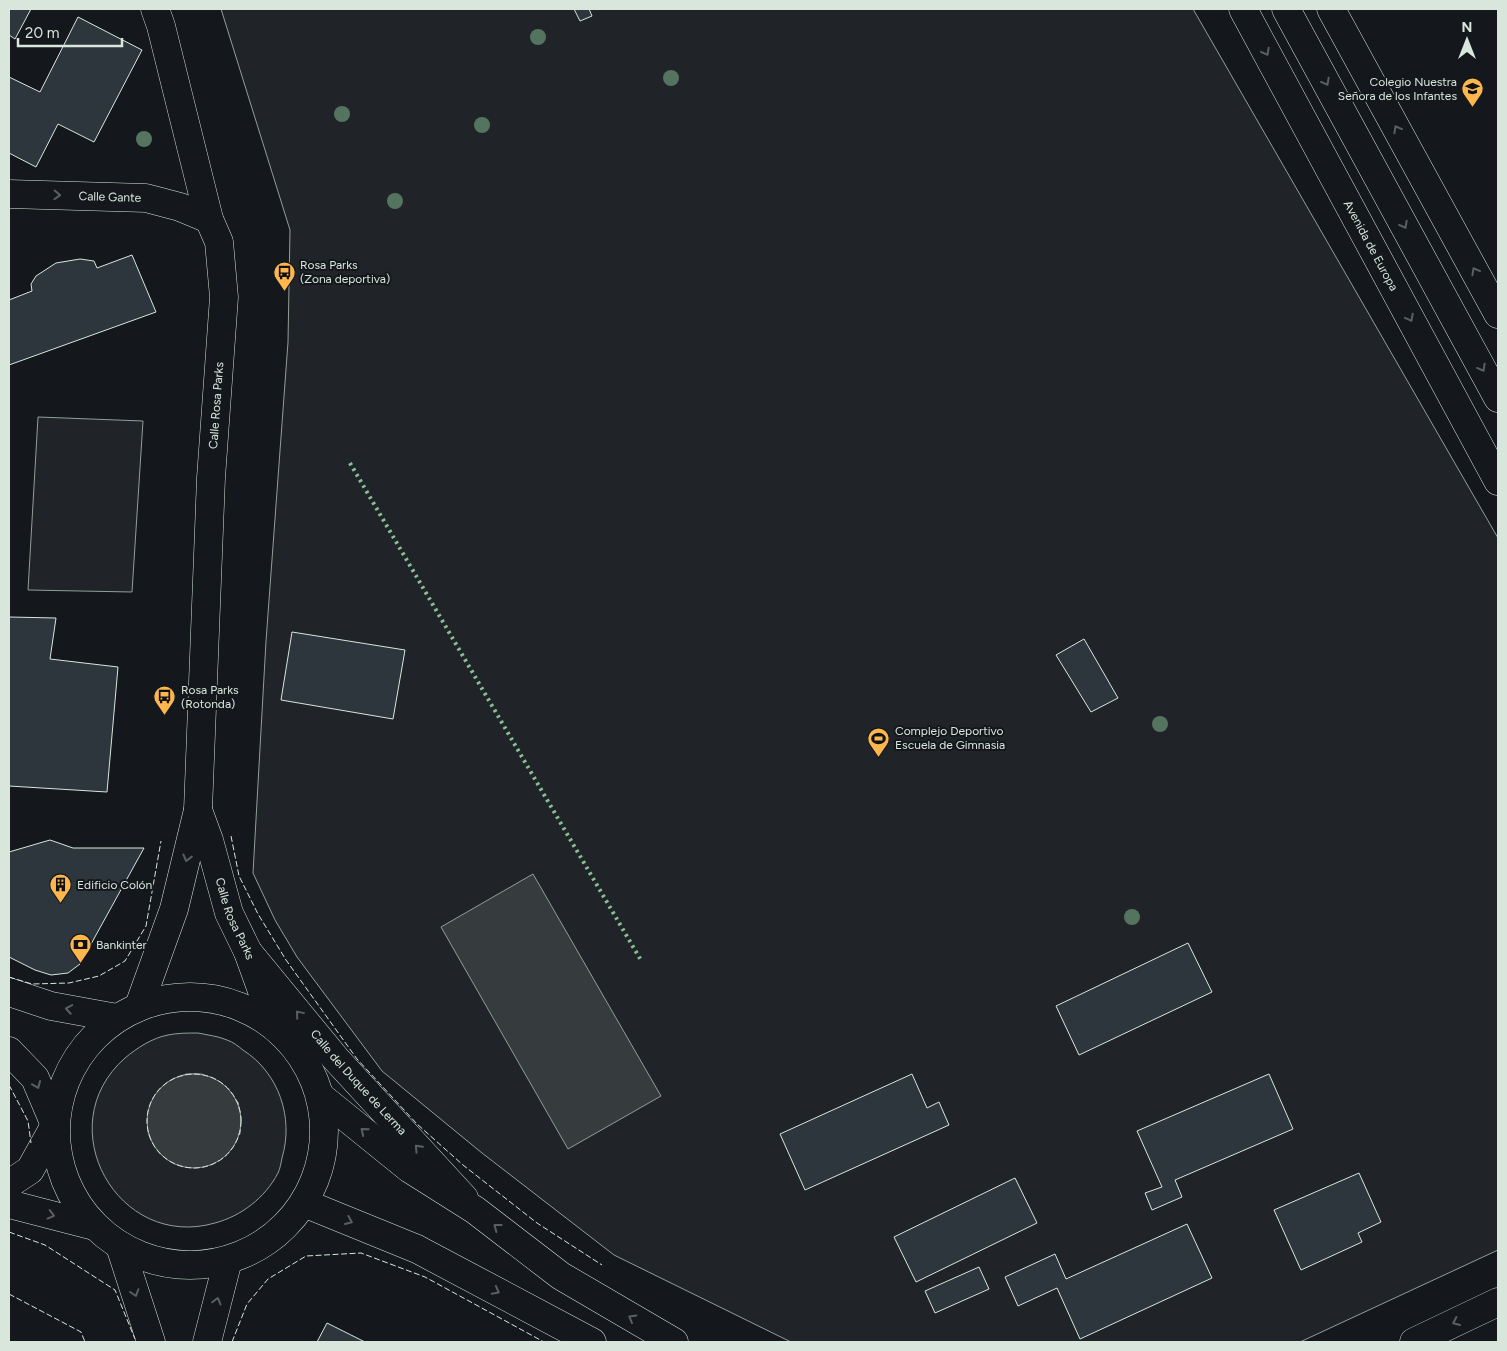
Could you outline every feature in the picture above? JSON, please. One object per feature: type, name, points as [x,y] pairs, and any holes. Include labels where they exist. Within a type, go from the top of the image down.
[{"type":"main road","name":"Calle Rosa Parks","points":[[128,1012],[174,909],[198,810],[210,478],[224,298],[218,242],[209,219],[155,9]]},
{"type":"main road","name":"Avenida de Europa","points":[[1243,9],[1498,481]]},
{"type":"main road","points":[[1286,9],[1498,398]]},
{"type":"main road","points":[[1331,9],[1498,314]]},
{"type":"main road","name":"Calle Gante","points":[[9,194],[146,198],[180,207],[209,219]]},
{"type":"main road","name":"Calle Rosa Parks","points":[[198,810],[209,840],[229,913],[248,952],[275,1027]]},
{"type":"main road","name":"Calle del Duque de Lerma","points":[[248,952],[336,1059],[475,1210]]},
{"type":"main road","points":[[9,992],[51,1006],[128,1012]]},
{"type":"main road","points":[[174,997],[210,998],[245,1008],[275,1027],[304,1059],[321,1097],[323,1151],[304,1203],[284,1228],[258,1247],[228,1260],[191,1266],[154,1261],[120,1246],[94,1226],[72,1196],[58,1162],[55,1126],[63,1083],[85,1046],[128,1012],[174,997]]},
{"type":"main road","points":[[9,1051],[35,1078],[55,1126]]},
{"type":"main road","name":"Calle del Duque de Lerma","points":[[321,1097],[410,1169],[475,1210],[561,1276],[674,1342]]},
{"type":"main road","points":[[9,1184],[30,1170],[55,1126]]},
{"type":"main road","points":[[304,1203],[416,1249],[560,1332],[592,1342]]},
{"type":"main road","points":[[9,1204],[94,1226]]},
{"type":"main road","points":[[120,1246],[151,1342]]},
{"type":"main road","points":[[207,1342],[228,1260]]},
{"type":"main road","points":[[1414,1342],[1498,1302]]},
{"type":"shaded area","name":"Complejo Deportivo Escuela de Gimnasia","points":[[221,9],[1193,9],[1498,538],[1498,1250],[1300,1342],[791,1342],[614,1255],[482,1153],[382,1071],[297,957],[275,920],[253,873],[266,641],[288,342],[290,230]]},
{"type":"shaded area","points":[[38,417],[143,421],[132,592],[28,590]]},
{"type":"shaded area","points":[[533,874],[661,1096],[568,1149],[441,927]]},
{"type":"shaded area","points":[[198,1033],[231,1042],[256,1060],[266,1071],[274,1084],[284,1112],[286,1127],[285,1143],[278,1173],[273,1182],[251,1205],[225,1220],[180,1227],[149,1219],[124,1201],[105,1176],[94,1147],[93,1116],[103,1086],[125,1058],[156,1038],[171,1034]],"holes":[[[186,1074],[202,1074],[238,1102],[241,1118],[240,1134],[165,1158],[155,1147],[148,1133],[171,1080]]]},
{"type":"shaded area","points":[[194,1074],[212,1078],[227,1088],[237,1103],[241,1121],[237,1139],[227,1154],[212,1164],[194,1168],[176,1164],[161,1154],[151,1139],[147,1121],[151,1103],[161,1088],[176,1078]]},
{"type":"building","points":[[9,9],[31,9],[15,39],[9,35]]},
{"type":"building","points":[[574,9],[589,9],[592,16],[580,21]]},
{"type":"building","points":[[78,17],[142,50],[94,142],[58,124],[36,167],[9,153],[9,77],[40,92]]},
{"type":"building","points":[[132,255],[156,312],[9,365],[9,300],[32,291],[31,284],[36,276],[56,263],[80,259],[94,261],[97,268]]},
{"type":"building","points":[[9,617],[56,618],[50,659],[118,667],[107,792],[9,786]]},
{"type":"building","points":[[292,632],[405,650],[393,719],[281,700]]},
{"type":"building","points":[[1084,639],[1118,698],[1091,712],[1056,655]]},
{"type":"building","name":"Edificio Colón","points":[[50,840],[73,848],[144,848],[80,964],[68,973],[51,975],[35,970],[9,957],[9,852]]},
{"type":"building","points":[[1188,943],[1212,992],[1079,1055],[1056,1006]]},
{"type":"building","points":[[912,1074],[927,1108],[939,1102],[949,1125],[805,1190],[780,1134]]},
{"type":"building","points":[[1269,1074],[1293,1129],[1175,1180],[1182,1197],[1152,1210],[1145,1193],[1162,1187],[1137,1131]]},
{"type":"building","points":[[1359,1173],[1381,1222],[1358,1233],[1362,1242],[1301,1270],[1274,1210]]},
{"type":"building","points":[[1015,1178],[1037,1223],[916,1282],[894,1237]]},
{"type":"building","points":[[1187,1224],[1212,1278],[1080,1339],[1057,1288],[1018,1306],[1005,1277],[1055,1254],[1066,1279]]},
{"type":"building","points":[[979,1267],[989,1289],[935,1313],[925,1291]]},
{"type":"building","points":[[327,1323],[365,1342],[317,1342]]},
{"type":"hedge","points":[[350,463],[642,962]]},
{"type":"fence","points":[[231,836],[239,876],[258,914],[286,960],[357,1059],[417,1124],[463,1165],[537,1223],[602,1265]]},
{"type":"fence","points":[[9,977],[32,984],[69,983],[99,976],[125,961],[146,926],[161,841]]},
{"type":"fence","points":[[194,1074],[212,1078],[227,1088],[237,1103],[241,1121],[237,1139],[227,1154],[212,1164],[194,1168],[176,1164],[161,1154],[151,1139],[147,1121],[151,1103],[161,1088],[176,1078],[194,1074]]},
{"type":"fence","points":[[9,1085],[28,1121],[31,1143]]},
{"type":"fence","points":[[9,1232],[45,1245],[115,1290],[135,1339]]},
{"type":"fence","points":[[232,1342],[247,1304],[268,1279],[306,1256],[361,1253],[425,1277],[544,1342]]},
{"type":"fence","points":[[9,1294],[81,1332],[85,1342]]},
{"type":"place","name":"Colegio Nuestra Señora de los Infantes","points":[[1473,108]]},
{"type":"place","name":"Rosa Parks (Zona deportiva)","points":[[284,291]]},
{"type":"place","name":"Rosa Parks (Rotonda)","points":[[165,716]]},
{"type":"place","name":"Complejo Deportivo Escuela de Gimnasia","points":[[879,757]]},
{"type":"place","name":"Edificio Colón","points":[[61,904]]},
{"type":"place","name":"Bankinter","points":[[80,964]]}]
